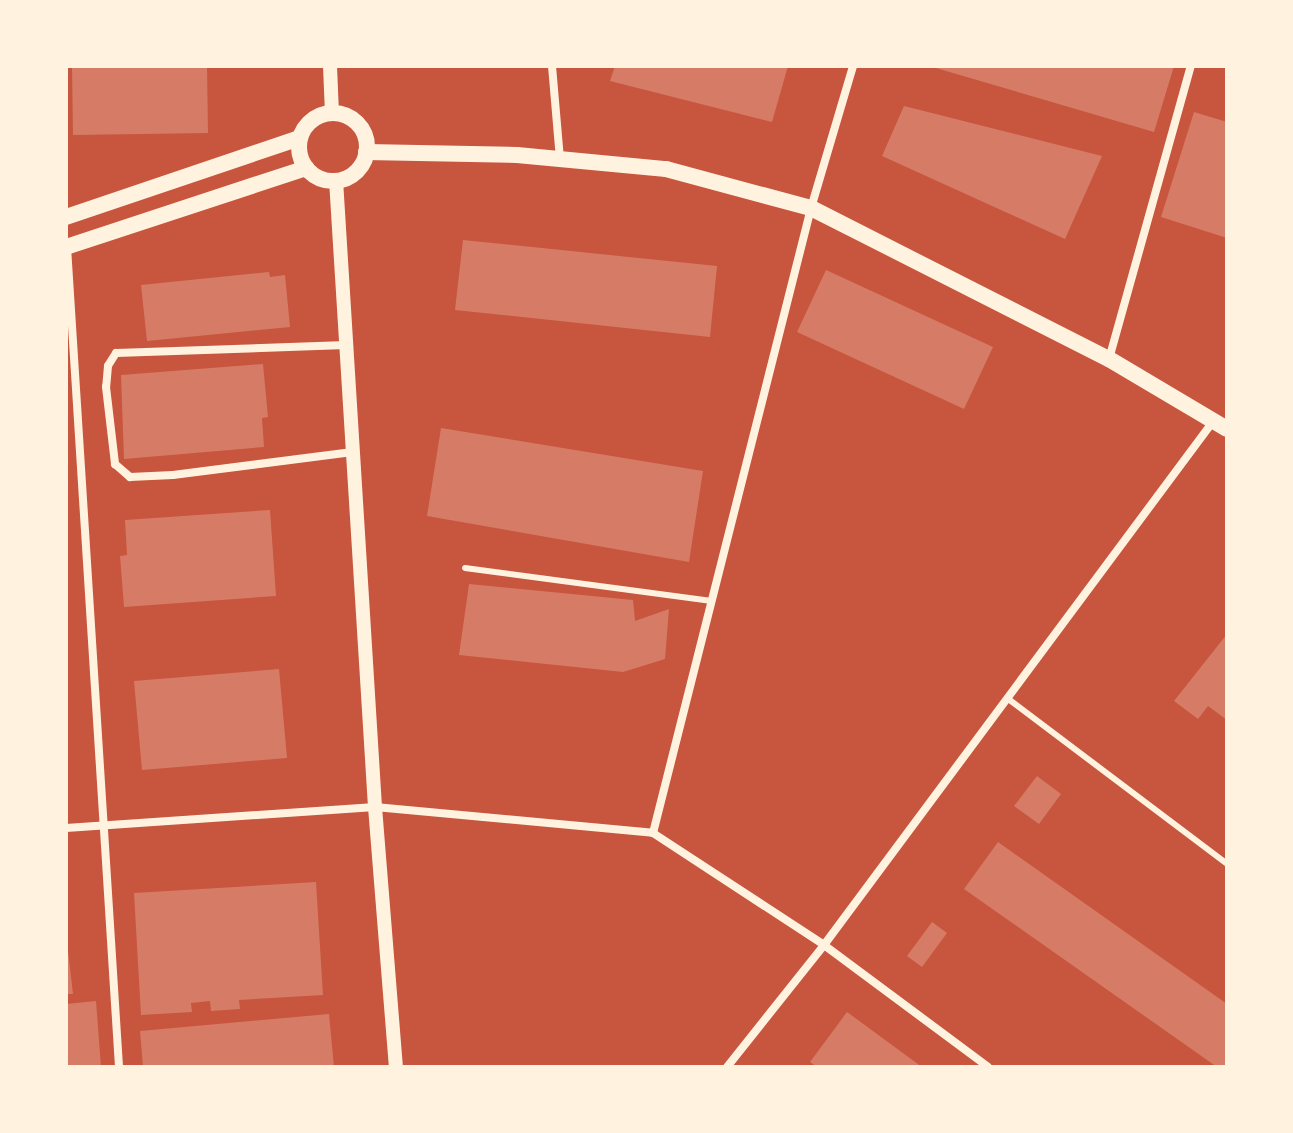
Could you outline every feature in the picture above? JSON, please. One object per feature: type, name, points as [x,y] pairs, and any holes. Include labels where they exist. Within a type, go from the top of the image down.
[{"type":"main road","points":[[332,113],[358,124],[367,142],[366,152],[356,171],[336,180],[315,176],[306,168],[299,149],[300,138],[312,120],[332,113]]},
{"type":"main road","points":[[66,217],[300,138]]},
{"type":"main road","points":[[366,152],[560,160],[666,169],[811,208],[1109,359],[1221,425]]},
{"type":"main road","points":[[67,247],[306,168]]},
{"type":"street","points":[[330,66],[332,113]]},
{"type":"street","points":[[552,66],[560,160]]},
{"type":"street","points":[[653,833],[811,208],[853,66]]},
{"type":"street","points":[[1109,359],[1191,66]]},
{"type":"street","points":[[336,180],[375,807],[396,1067]]},
{"type":"street","points":[[67,247],[119,1067]]},
{"type":"street","points":[[346,345],[116,353],[108,366],[106,387],[115,464],[130,477],[173,475],[353,452]]},
{"type":"street","points":[[727,1067],[824,945],[1007,698],[1221,425]]},
{"type":"street","points":[[66,828],[375,807],[653,833],[824,945],[988,1067]]},
{"type":"lane","points":[[465,568],[712,601]]},
{"type":"lane","points":[[1007,698],[1227,864]]},
{"type":"building","points":[[72,66],[207,66],[208,133],[73,135]]},
{"type":"building","points":[[615,66],[788,66],[772,122],[610,81]]},
{"type":"building","points":[[929,66],[1174,66],[1154,132]]},
{"type":"building","points":[[904,106],[1102,156],[1065,239],[882,156]]},
{"type":"building","points":[[1194,112],[1227,122],[1227,238],[1161,217]]},
{"type":"building","points":[[463,240],[717,266],[710,337],[455,310]]},
{"type":"building","points":[[826,270],[993,347],[964,409],[797,332]]},
{"type":"building","points":[[269,272],[270,277],[285,275],[290,327],[147,341],[141,285]]},
{"type":"building","points":[[263,364],[268,417],[262,418],[264,447],[124,459],[121,375]]},
{"type":"building","points":[[441,428],[703,471],[689,562],[427,516]]},
{"type":"building","points":[[270,510],[276,596],[124,607],[120,556],[127,555],[125,520]]},
{"type":"building","points":[[469,584],[633,600],[635,621],[669,609],[665,659],[623,672],[459,655]]},
{"type":"building","points":[[1227,634],[1227,720],[1208,706],[1198,719],[1174,701]]},
{"type":"building","points":[[279,669],[287,758],[142,770],[134,681]]},
{"type":"building","points":[[1037,776],[1061,794],[1039,824],[1014,806]]},
{"type":"building","points":[[998,842],[1227,1004],[1227,1067],[1217,1067],[964,889]]},
{"type":"building","points":[[316,882],[323,995],[239,1000],[240,1009],[211,1011],[210,1001],[191,1003],[192,1012],[141,1015],[134,893]]},
{"type":"building","points":[[932,922],[947,933],[922,967],[907,956]]},
{"type":"building","points":[[66,933],[73,994],[66,994]]},
{"type":"building","points":[[96,1001],[101,1067],[66,1067],[66,1004]]},
{"type":"building","points":[[847,1012],[922,1067],[817,1067],[810,1062]]},
{"type":"building","points":[[329,1014],[334,1067],[143,1067],[140,1031]]}]
